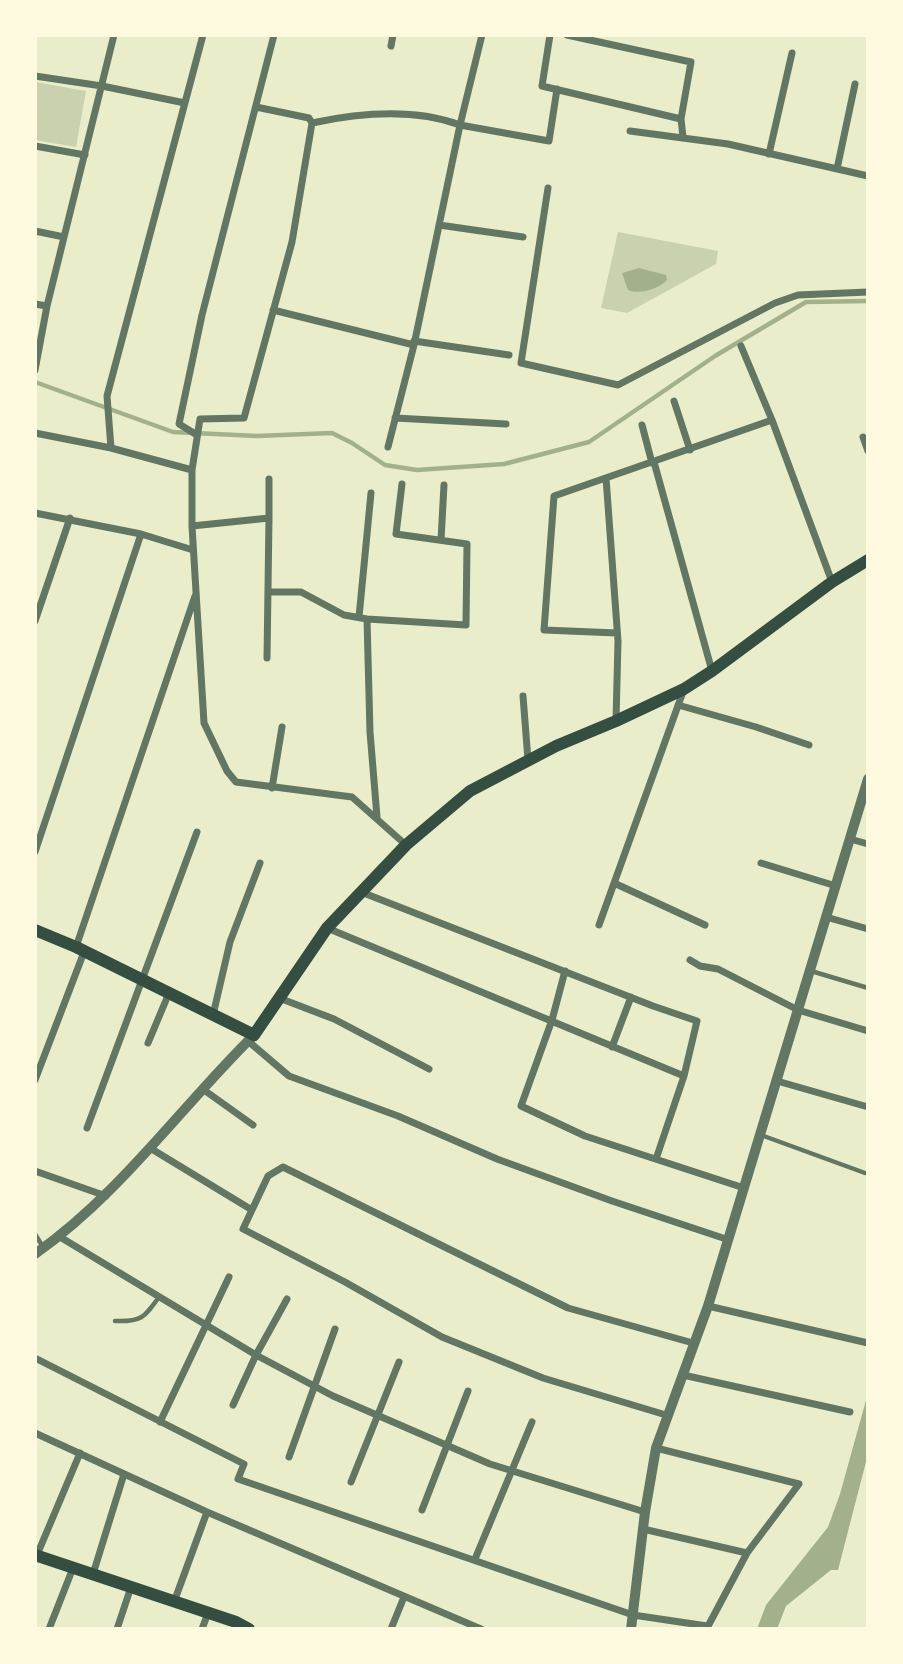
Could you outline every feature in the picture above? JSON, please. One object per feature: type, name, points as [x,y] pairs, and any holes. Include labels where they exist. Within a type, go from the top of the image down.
[{"type":"main road","points":[[35,930],[80,949],[213,1015],[251,1038],[327,928],[406,845],[470,791],[556,746],[684,689],[832,582],[868,560]]},
{"type":"main road","points":[[36,1555],[249,1629]]},
{"type":"street","points":[[35,370],[47,306],[114,35]]},
{"type":"street","points":[[111,448],[107,396],[203,35]]},
{"type":"street","points":[[197,435],[179,424],[202,315],[274,35]]},
{"type":"street","points":[[391,46],[393,35]]},
{"type":"street","points":[[388,447],[414,343],[482,35]]},
{"type":"street","points":[[550,35],[542,86],[681,119]]},
{"type":"street","points":[[567,35],[691,62],[681,119],[683,136]]},
{"type":"street","points":[[769,154],[792,53]]},
{"type":"street","points":[[35,76],[185,103]]},
{"type":"street","points":[[837,169],[855,84]]},
{"type":"street","points":[[312,123],[344,116],[398,115],[441,118],[460,125],[549,141],[557,89]]},
{"type":"street","points":[[256,107],[309,118],[312,123],[292,242],[244,418],[200,419],[197,435],[192,470],[192,526],[204,723],[227,771],[236,782],[352,797],[406,845]]},
{"type":"street","points":[[630,131],[683,136],[868,176]]},
{"type":"street","points":[[35,146],[85,155]]},
{"type":"street","points":[[548,188],[521,363],[618,385],[775,303],[798,295],[868,292]]},
{"type":"street","points":[[439,225],[523,237]]},
{"type":"street","points":[[35,231],[64,237]]},
{"type":"street","points":[[35,304],[47,306]]},
{"type":"street","points":[[273,310],[414,343],[509,355]]},
{"type":"street","points":[[741,346],[772,420],[832,582]]},
{"type":"street","points":[[674,401],[690,450]]},
{"type":"street","points":[[395,418],[506,424]]},
{"type":"street","points":[[617,633],[544,630],[554,496],[772,420]]},
{"type":"street","points":[[642,425],[712,671]]},
{"type":"street","points":[[35,433],[111,448],[192,470]]},
{"type":"street","points":[[863,437],[868,451]]},
{"type":"street","points":[[606,478],[617,633],[616,721]]},
{"type":"street","points":[[267,658],[269,479]]},
{"type":"street","points":[[268,592],[301,592],[344,615],[466,625],[467,544],[396,534],[402,484]]},
{"type":"street","points":[[441,540],[444,485]]},
{"type":"street","points":[[371,493],[363,618],[377,817]]},
{"type":"street","points":[[35,513],[141,534],[193,550]]},
{"type":"street","points":[[192,526],[269,518]]},
{"type":"street","points":[[36,616],[70,519]]},
{"type":"street","points":[[35,852],[141,534]]},
{"type":"street","points":[[35,1080],[196,593]]},
{"type":"street","points":[[599,925],[684,689]]},
{"type":"street","points":[[523,696],[528,760]]},
{"type":"street","points":[[678,705],[808,745]]},
{"type":"street","points":[[272,788],[282,727]]},
{"type":"street","points":[[631,1629],[645,1512],[656,1448],[729,1240],[868,779]]},
{"type":"street","points":[[87,1128],[197,832]]},
{"type":"street","points":[[850,839],[868,844]]},
{"type":"street","points":[[213,1015],[230,942],[260,863]]},
{"type":"street","points":[[761,863],[835,886]]},
{"type":"street","points":[[614,883],[705,925]]},
{"type":"street","points":[[361,892],[697,1021],[684,1076],[656,1159]]},
{"type":"street","points":[[826,917],[868,929]]},
{"type":"street","points":[[327,928],[684,1076]]},
{"type":"street","points":[[690,960],[700,966],[718,969],[798,1010],[868,1031]]},
{"type":"street","points":[[565,971],[552,1020],[521,1106],[585,1136],[744,1188]]},
{"type":"street","points":[[148,1044],[169,993]]},
{"type":"street","points":[[612,1046],[631,997]]},
{"type":"street","points":[[279,998],[334,1018],[429,1069]]},
{"type":"street","points":[[39,1251],[60,1237],[106,1196],[251,1038],[289,1076],[398,1116],[497,1159],[729,1240]]},
{"type":"street","points":[[777,1080],[868,1107]]},
{"type":"street","points":[[204,1090],[253,1125]]},
{"type":"street","points":[[150,1148],[252,1210]]},
{"type":"street","points":[[666,1415],[542,1378],[442,1337],[243,1229],[268,1176],[283,1167],[568,1308],[693,1343]]},
{"type":"street","points":[[35,1171],[106,1196]]},
{"type":"street","points":[[60,1237],[314,1387],[512,1471],[645,1512]]},
{"type":"street","points":[[160,1422],[229,1277]]},
{"type":"street","points":[[233,1405],[256,1355],[287,1299]]},
{"type":"street","points":[[708,1306],[868,1343]]},
{"type":"street","points":[[289,1457],[335,1329]]},
{"type":"street","points":[[35,1358],[244,1464],[238,1479],[633,1615],[707,1628],[747,1553],[799,1484],[656,1448]]},
{"type":"street","points":[[351,1482],[399,1362]]},
{"type":"street","points":[[683,1375],[850,1412]]},
{"type":"street","points":[[422,1510],[468,1391]]},
{"type":"street","points":[[475,1559],[532,1422]]},
{"type":"street","points":[[35,1433],[206,1513],[481,1629]]},
{"type":"street","points":[[36,1555],[80,1453]]},
{"type":"street","points":[[93,1574],[124,1474]]},
{"type":"street","points":[[174,1602],[206,1513]]},
{"type":"street","points":[[643,1529],[747,1553]]},
{"type":"street","points":[[49,1629],[73,1568]]},
{"type":"street","points":[[117,1629],[131,1587]]},
{"type":"street","points":[[390,1629],[404,1597]]},
{"type":"street","points":[[202,1629],[208,1613]]},
{"type":"lane","points":[[810,970],[868,988]]},
{"type":"lane","points":[[760,1135],[865,1173]]},
{"type":"lane","points":[[35,1234],[39,1251]]},
{"type":"lane","points":[[115,1321],[131,1322],[145,1317],[159,1297]]},
{"type":"lane","points":[[707,1628],[716,1629]]},
{"type":"shaded area","points":[[35,82],[86,91],[76,147],[35,140]]},
{"type":"shaded area","points":[[618,232],[718,251],[716,264],[627,313],[601,308]]},
{"type":"shaded area","points":[[639,268],[666,275],[667,280],[649,290],[628,290],[622,273]]},
{"type":"shaded area","points":[[868,1393],[868,1454],[838,1570],[831,1570],[786,1606],[777,1629],[757,1629],[766,1605],[828,1527]]},
{"type":"waterway","points":[[35,382],[173,432],[257,436],[332,433],[385,465],[417,470],[504,464],[589,442],[715,356],[806,302],[868,301]]}]
